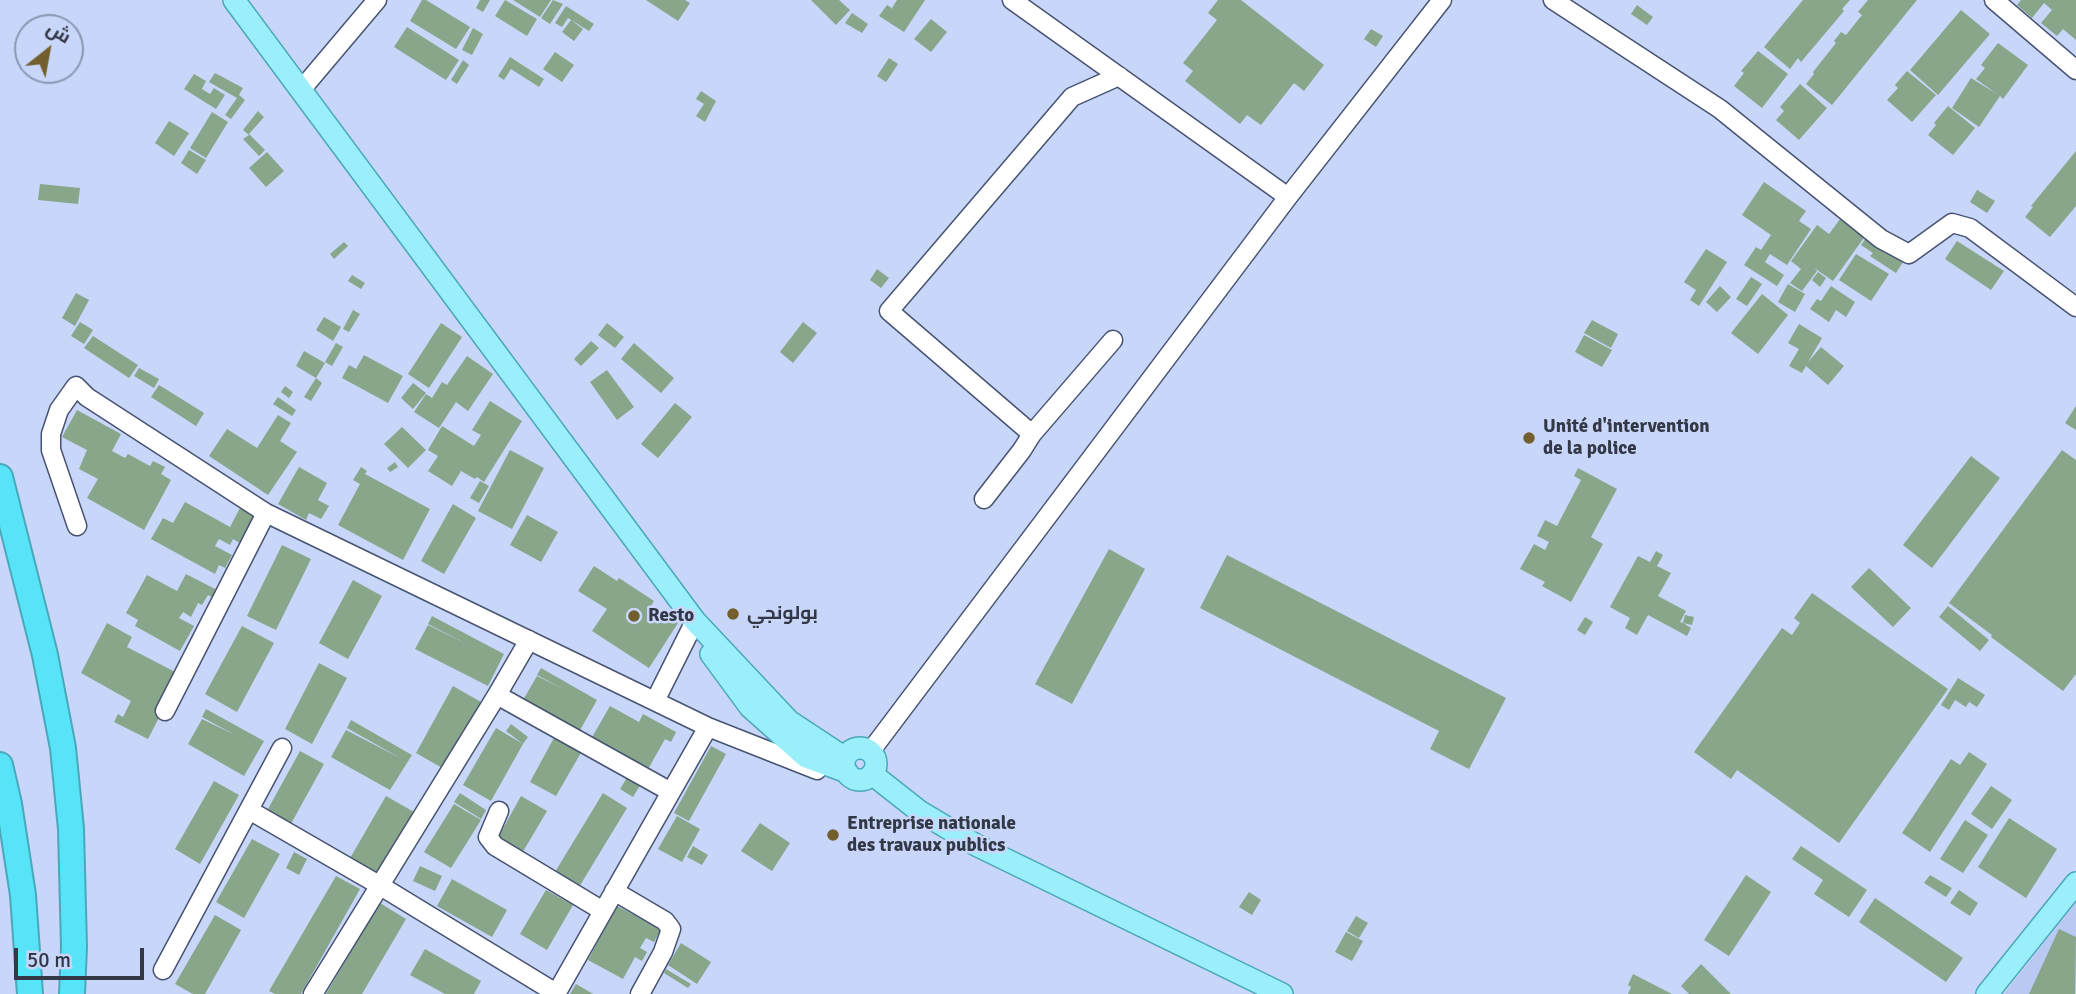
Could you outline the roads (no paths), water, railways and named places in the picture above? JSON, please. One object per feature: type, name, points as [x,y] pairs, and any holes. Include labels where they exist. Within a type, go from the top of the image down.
[{"type":"highway","points":[[0,477],[45,655],[63,748],[71,829],[74,947],[72,994]]},
{"type":"highway","points":[[0,765],[23,895],[30,994]]},
{"type":"main road","points":[[236,1],[695,621],[789,721],[919,811],[976,845],[1282,994]]},
{"type":"main road","points":[[1987,994],[2076,883]]},
{"type":"street","points":[[301,90],[376,0]]},
{"type":"street","points":[[1012,0],[1288,197]]},
{"type":"street","points":[[77,526],[51,450],[51,434],[59,410],[76,386],[88,397],[266,513],[708,727],[813,769],[858,767],[1288,197],[1442,0]]},
{"type":"street","points":[[1553,0],[1720,108],[1881,239],[1909,254],[1952,223],[1970,228],[2076,307]]},
{"type":"street","points":[[1994,0],[2076,70]]},
{"type":"street","points":[[1032,434],[889,311],[1072,97],[1119,76]]},
{"type":"street","points":[[984,499],[1032,434],[1113,340]]},
{"type":"street","points":[[164,711],[266,513]]},
{"type":"street","points":[[655,701],[695,621]]},
{"type":"street","points":[[313,994],[498,695],[529,640]]},
{"type":"street","points":[[498,695],[671,792]]},
{"type":"street","points":[[249,810],[379,885],[556,993],[708,727]]},
{"type":"street","points":[[163,970],[282,748]]},
{"type":"street","points":[[499,811],[488,837],[495,846],[603,911]]},
{"type":"street","points":[[614,891],[665,921],[671,929],[663,952],[640,994]]},
{"type":"place","name":"Unité d'intervention de la police","points":[[1529,438]]},
{"type":"place","name":"بولونجي","points":[[733,614]]},
{"type":"place","name":"Resto","points":[[634,616]]},
{"type":"place","name":"Entreprise nationale des travaux publics","points":[[833,835]]}]
